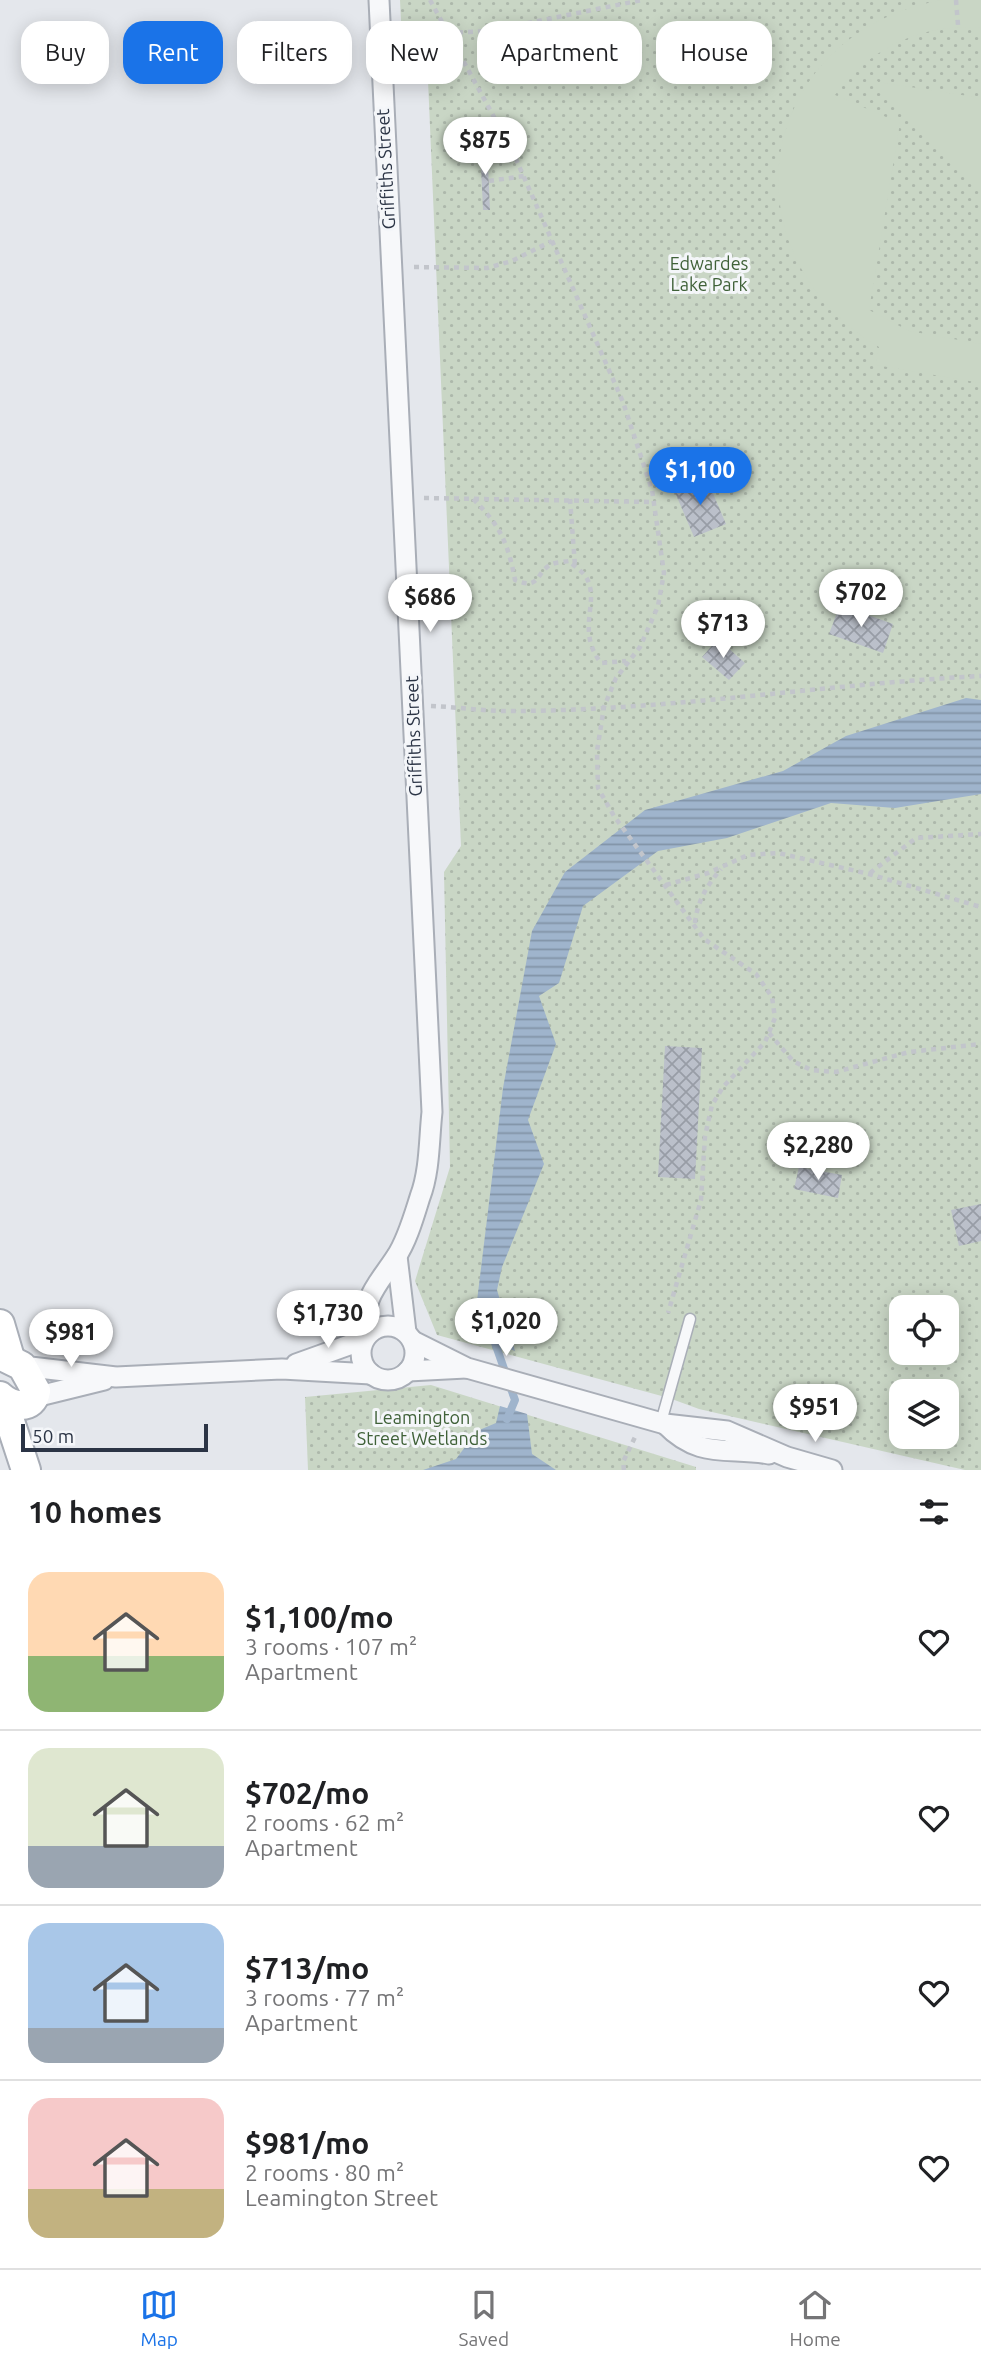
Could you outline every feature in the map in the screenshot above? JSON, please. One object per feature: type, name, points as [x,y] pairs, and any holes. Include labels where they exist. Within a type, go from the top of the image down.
[{"type":"street","name":"Griffiths Street","points":[[365,1337],[364,1318],[370,1298],[379,1276],[397,1256],[422,1194],[432,1112],[379,0]]},
{"type":"street","name":"Griffiths Street","points":[[397,1256],[410,1336]]},
{"type":"street","points":[[0,1324],[11,1360],[35,1386],[32,1470]]},
{"type":"street","points":[[282,1369],[365,1337],[386,1325],[467,1368],[663,1423],[727,1431],[787,1457],[832,1470]]},
{"type":"street","points":[[408,1371],[415,1357],[410,1336]]},
{"type":"street","points":[[365,1337],[362,1362],[371,1374]]},
{"type":"street","points":[[11,1360],[116,1377],[282,1369],[371,1374],[386,1380],[408,1371],[467,1368]]},
{"type":"street","points":[[2,1398],[18,1405],[116,1377]]},
{"type":"street","points":[[2,1398],[26,1470]]},
{"type":"lane","points":[[663,1423],[690,1319]]},
{"type":"path","points":[[430,0],[441,21]]},
{"type":"path","points":[[463,32],[488,31],[642,0]]},
{"type":"path","points":[[956,0],[958,25]]},
{"type":"path","points":[[463,59],[496,117],[524,176],[633,426],[654,502],[664,573],[658,606],[640,646],[616,678],[604,707],[597,751],[598,789],[614,816],[704,939],[755,974],[772,997],[775,1018],[765,1042],[723,1087],[712,1105],[705,1136],[701,1200],[668,1312]]},
{"type":"path","points":[[489,181],[524,176]]},
{"type":"path","points":[[392,266],[487,268],[512,261],[552,241]]},
{"type":"path","points":[[447,499],[654,502]]},
{"type":"path","points":[[473,499],[491,516],[509,547],[515,580],[525,584],[534,583],[551,564],[569,561],[586,578],[591,592],[587,629],[591,651],[601,663],[621,664],[629,659]]},
{"type":"path","points":[[570,499],[575,567]]},
{"type":"path","points":[[413,705],[514,712],[678,703],[874,682],[981,676]]},
{"type":"path","points":[[869,874],[916,838],[981,834]]},
{"type":"path","points":[[666,885],[748,855],[778,853],[869,874],[981,906]]},
{"type":"path","points":[[694,925],[696,910],[708,884],[724,866]]},
{"type":"path","points":[[769,1033],[793,1060],[811,1070],[836,1072],[909,1052],[981,1044]]},
{"type":"path","points":[[624,1470],[623,1462],[632,1448]]},
{"type":"green space","name":"Edwardes Lake Park","points":[[400,0],[981,0],[981,1470],[965,1470],[699,1409],[669,1398],[437,1335],[415,1281],[450,1167],[444,872],[461,846],[428,84],[463,84],[463,21],[401,21]]},
{"type":"green space","points":[[942,0],[981,0],[981,28],[938,30],[899,42],[864,64],[835,95],[900,123],[869,310],[909,331],[981,344],[981,383],[876,365],[879,347],[828,306],[795,257],[780,204],[781,150],[799,99],[832,55],[880,20]]},
{"type":"green space","points":[[875,77],[878,82],[981,98],[981,194],[877,85],[870,85],[870,78]]},
{"type":"green space","name":"Leamington Street Wetlands","points":[[431,1385],[696,1467],[696,1470],[308,1470],[305,1397]]},
{"type":"water","points":[[966,698],[981,700],[981,794],[895,808],[831,803],[727,838],[658,851],[583,906],[559,983],[539,996],[556,1044],[528,1120],[544,1164],[502,1267],[497,1290],[515,1351],[495,1343],[472,1342],[503,1088],[532,931],[565,872],[645,810],[783,771],[846,736]]},
{"type":"water","points":[[500,1406],[527,1414],[532,1454],[556,1470],[423,1470],[456,1459],[477,1431],[496,1423]]},
{"type":"building","points":[[487,143],[490,210],[483,210],[480,144]]},
{"type":"building","points":[[706,477],[726,524],[694,537],[674,490]]},
{"type":"building","points":[[840,605],[893,624],[883,653],[829,634]]},
{"type":"building","points":[[718,639],[745,663],[729,680],[702,657]]},
{"type":"building","points":[[665,1046],[702,1048],[695,1179],[658,1177]]},
{"type":"building","points":[[799,1167],[842,1175],[838,1198],[794,1189]]},
{"type":"building","points":[[981,1204],[981,1241],[959,1246],[951,1210]]},
{"type":"waterway","points":[[495,1343],[515,1400],[507,1419]]}]
